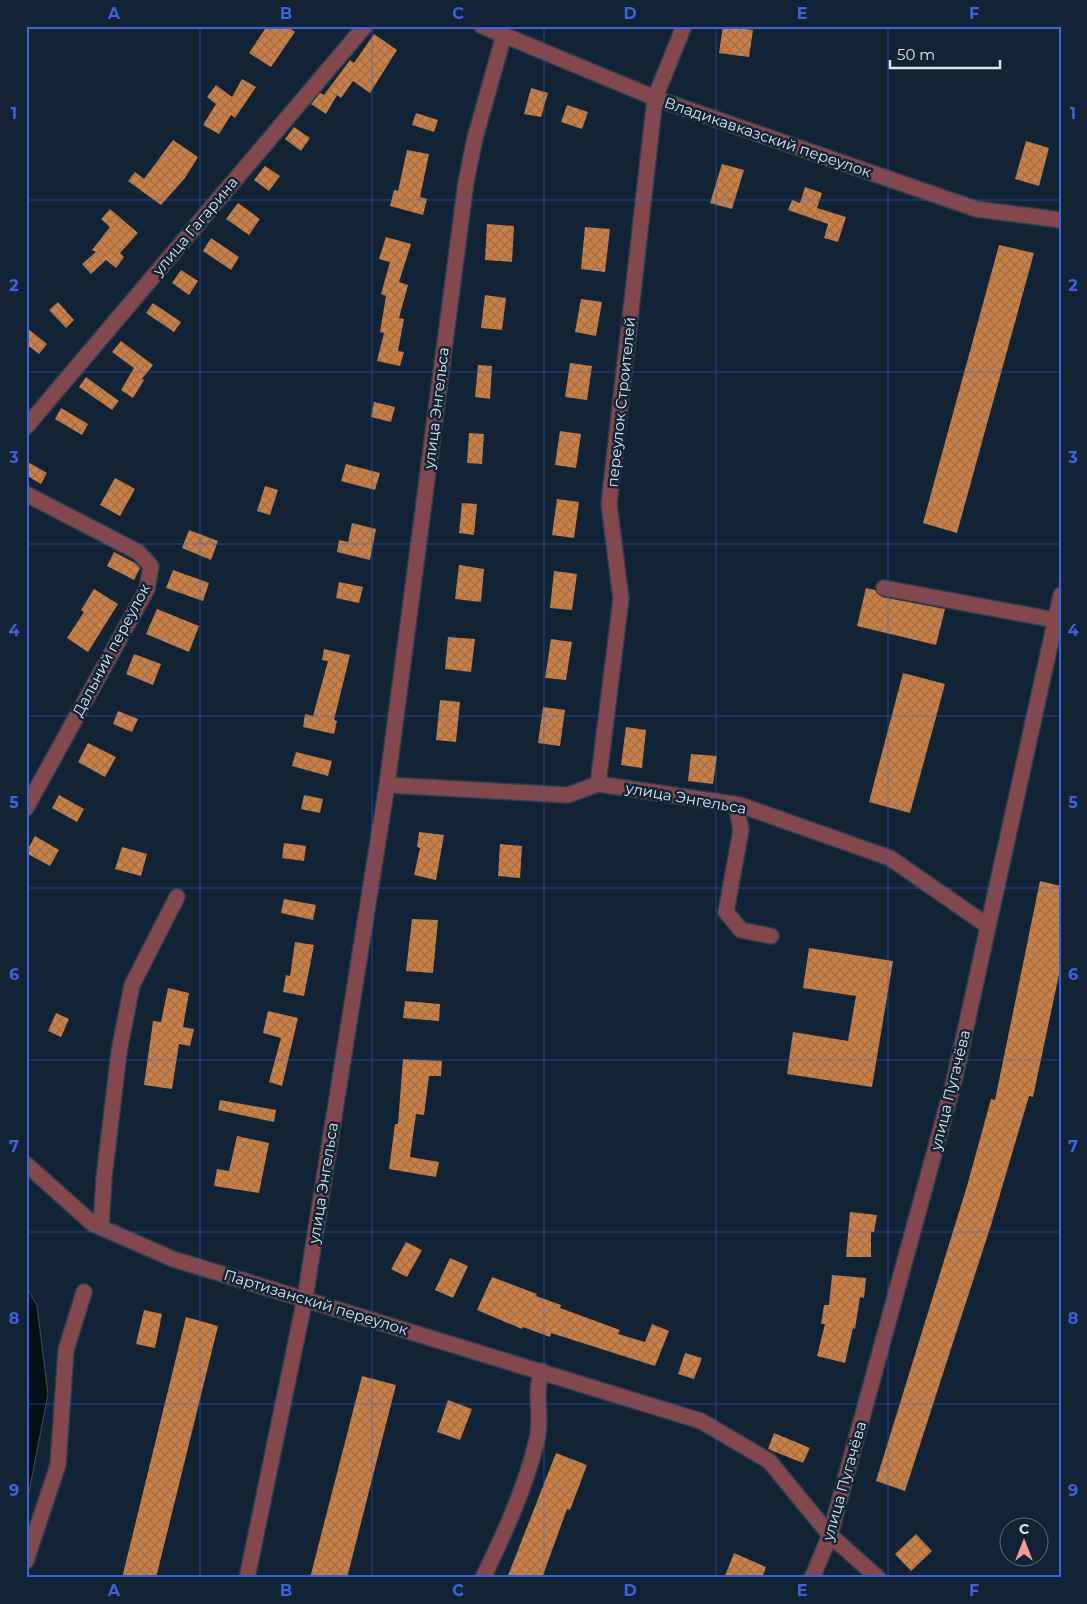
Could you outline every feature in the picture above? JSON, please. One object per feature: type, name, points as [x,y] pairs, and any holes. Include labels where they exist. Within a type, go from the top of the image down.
[{"type":"street","name":"улица Гагарина","points":[[26,427],[365,26]]},
{"type":"street","name":"Владикавказский переулок","points":[[482,26],[655,98],[976,209],[1061,220]]},
{"type":"street","name":"переулок Строителей","points":[[598,784],[620,600],[609,504],[655,98],[684,26]]},
{"type":"street","name":"улица Энгельса","points":[[247,1578],[305,1298],[386,785],[466,182],[475,138],[504,35]]},
{"type":"street","name":"Дальний переулок","points":[[26,494],[138,552],[151,566],[147,589],[26,808]]},
{"type":"street","points":[[884,588],[1056,620]]},
{"type":"street","name":"улица Пугачёва","points":[[812,1578],[830,1535],[955,1077],[988,926],[1006,826],[1061,595]]},
{"type":"street","name":"улица Энгельса","points":[[386,785],[568,795],[598,784],[740,805],[890,858],[988,926]]},
{"type":"street","points":[[740,805],[738,815],[741,830],[726,912],[741,930],[771,936]]},
{"type":"street","points":[[97,1226],[119,1052],[132,985],[177,897]]},
{"type":"street","points":[[26,1164],[97,1226]]},
{"type":"street","name":"Партизанский переулок","points":[[97,1226],[173,1259],[701,1421],[769,1461],[830,1535],[878,1578]]},
{"type":"street","points":[[26,1561],[58,1465],[66,1350],[84,1292]]},
{"type":"street","points":[[482,1578],[500,1542],[522,1486],[537,1437],[539,1410],[536,1386],[542,1371]]},
{"type":"shaded area","points":[[26,1286],[37,1306],[48,1394],[26,1507]]},
{"type":"building","points":[[267,26],[287,26],[295,32],[271,67],[249,53]]},
{"type":"building","points":[[723,26],[753,30],[749,57],[719,53]]},
{"type":"building","points":[[374,34],[397,50],[370,93],[353,81],[341,98],[337,95],[326,114],[311,104],[320,93],[324,95],[350,60],[354,63]]},
{"type":"building","points":[[242,79],[256,87],[235,118],[231,115],[219,134],[203,125],[216,104],[207,97],[216,85],[232,97]]},
{"type":"building","points":[[531,88],[548,93],[541,117],[524,114]]},
{"type":"building","points":[[567,105],[588,112],[582,129],[561,122]]},
{"type":"building","points":[[416,113],[438,120],[434,132],[412,125]]},
{"type":"building","points":[[294,127],[310,138],[301,151],[285,139]]},
{"type":"building","points":[[173,140],[198,157],[185,178],[161,205],[128,181],[135,172],[144,179]]},
{"type":"building","points":[[1026,141],[1049,148],[1039,186],[1015,179]]},
{"type":"building","points":[[407,150],[429,154],[420,197],[427,199],[423,215],[390,206],[394,190],[398,191]]},
{"type":"building","points":[[722,164],[744,170],[732,209],[710,203]]},
{"type":"building","points":[[265,166],[280,176],[269,191],[254,180]]},
{"type":"building","points":[[805,187],[822,193],[817,208],[846,217],[838,242],[824,238],[828,224],[788,210],[792,200],[800,203]]},
{"type":"building","points":[[238,203],[260,219],[249,235],[226,219]]},
{"type":"building","points":[[110,209],[138,233],[120,253],[124,257],[116,268],[106,260],[91,274],[82,264],[96,252],[92,250],[110,227],[101,219]]},
{"type":"building","points":[[487,224],[514,226],[512,262],[485,260]]},
{"type":"building","points":[[585,227],[610,229],[605,272],[581,269]]},
{"type":"building","points":[[386,237],[411,244],[399,282],[408,285],[399,318],[404,319],[398,351],[404,352],[400,366],[377,361],[384,333],[380,332],[386,296],[381,294],[390,262],[379,259]]},
{"type":"building","points":[[211,238],[239,257],[231,270],[203,251]]},
{"type":"building","points":[[999,245],[1034,253],[957,533],[923,523]]},
{"type":"building","points":[[181,270],[198,281],[189,295],[172,283]]},
{"type":"building","points":[[485,295],[506,298],[502,330],[481,328]]},
{"type":"building","points":[[581,299],[602,302],[596,336],[575,332]]},
{"type":"building","points":[[58,302],[74,320],[66,328],[49,310]]},
{"type":"building","points":[[153,303],[181,322],[174,332],[146,313]]},
{"type":"building","points":[[26,327],[47,344],[39,354],[26,344]]},
{"type":"building","points":[[121,341],[153,365],[142,379],[144,380],[133,398],[121,390],[134,368],[112,352]]},
{"type":"building","points":[[570,363],[592,366],[587,400],[565,397]]},
{"type":"building","points":[[478,365],[492,366],[490,399],[475,397]]},
{"type":"building","points":[[86,377],[119,401],[112,410],[79,387]]},
{"type":"building","points":[[374,402],[395,407],[391,422],[371,417]]},
{"type":"building","points":[[61,408],[88,424],[82,435],[55,419]]},
{"type":"building","points":[[560,431],[581,434],[576,468],[555,465]]},
{"type":"building","points":[[469,433],[484,434],[482,464],[467,463]]},
{"type":"building","points":[[26,461],[47,473],[41,484],[26,475]]},
{"type":"building","points":[[346,464],[380,473],[375,490],[341,481]]},
{"type":"building","points":[[115,478],[135,489],[120,516],[100,505]]},
{"type":"building","points":[[265,486],[278,490],[270,515],[257,511]]},
{"type":"building","points":[[557,499],[579,502],[574,538],[552,535]]},
{"type":"building","points":[[462,503],[477,504],[474,535],[459,533]]},
{"type":"building","points":[[352,523],[376,529],[370,560],[337,552],[339,540],[348,542]]},
{"type":"building","points":[[189,530],[218,541],[211,560],[182,548]]},
{"type":"building","points":[[114,552],[135,563],[140,568],[134,580],[107,566]]},
{"type":"building","points":[[459,565],[484,569],[481,602],[455,599]]},
{"type":"building","points":[[173,570],[209,583],[203,601],[166,588]]},
{"type":"building","points":[[554,571],[577,574],[572,610],[550,608]]},
{"type":"building","points":[[339,582],[363,587],[359,603],[336,598]]},
{"type":"building","points":[[866,588],[875,590],[882,597],[945,609],[936,645],[857,626]]},
{"type":"building","points":[[94,589],[118,604],[88,652],[67,638],[84,612],[81,610]]},
{"type":"building","points":[[157,609],[199,626],[189,652],[146,634]]},
{"type":"building","points":[[448,637],[475,639],[471,672],[445,669]]},
{"type":"building","points":[[551,639],[572,642],[566,680],[545,678]]},
{"type":"building","points":[[324,649],[350,655],[334,720],[337,721],[334,734],[303,727],[305,714],[313,716],[328,661],[322,660]]},
{"type":"building","points":[[134,654],[161,664],[153,685],[126,674]]},
{"type":"building","points":[[903,673],[945,684],[910,813],[869,802]]},
{"type":"building","points":[[440,700],[460,702],[456,742],[436,740]]},
{"type":"building","points":[[543,707],[565,710],[560,746],[538,743]]},
{"type":"building","points":[[118,711],[138,719],[132,732],[113,724]]},
{"type":"building","points":[[626,727],[646,730],[642,768],[621,765]]},
{"type":"building","points":[[88,743],[116,757],[105,777],[78,762]]},
{"type":"building","points":[[296,752],[332,761],[328,776],[292,766]]},
{"type":"building","points":[[691,754],[717,756],[713,784],[688,781]]},
{"type":"building","points":[[59,795],[84,809],[77,822],[52,808]]},
{"type":"building","points":[[304,795],[323,799],[320,813],[301,809]]},
{"type":"building","points":[[419,832],[444,835],[436,880],[414,875],[420,848],[417,847]]},
{"type":"building","points":[[35,836],[59,850],[50,866],[26,853]]},
{"type":"building","points":[[284,843],[306,846],[304,861],[282,858]]},
{"type":"building","points":[[500,844],[522,846],[520,878],[498,876]]},
{"type":"building","points":[[122,847],[147,854],[141,876],[115,869]]},
{"type":"building","points":[[1040,881],[1061,886],[1061,965],[1033,1097],[1029,1096],[991,1225],[905,1491],[876,1481],[967,1186],[991,1099],[995,1100]]},
{"type":"building","points":[[284,899],[316,905],[313,920],[281,913]]},
{"type":"building","points":[[412,919],[438,920],[433,973],[406,971]]},
{"type":"building","points":[[295,942],[314,945],[304,996],[283,992],[286,975],[290,976]]},
{"type":"building","points":[[809,948],[893,961],[872,1087],[787,1074],[793,1032],[848,1041],[856,996],[803,988]]},
{"type":"building","points":[[168,988],[189,993],[183,1027],[194,1029],[190,1046],[179,1044],[172,1089],[144,1085],[153,1021],[161,1022]]},
{"type":"building","points":[[405,1001],[440,1004],[439,1021],[403,1018]]},
{"type":"building","points":[[268,1011],[298,1018],[282,1086],[269,1082],[281,1038],[263,1033]]},
{"type":"building","points":[[56,1013],[69,1019],[61,1037],[48,1031]]},
{"type":"building","points":[[403,1059],[442,1061],[441,1076],[429,1076],[424,1115],[416,1114],[410,1157],[439,1162],[436,1177],[389,1169],[395,1124],[398,1124]]},
{"type":"building","points":[[220,1100],[276,1110],[274,1122],[218,1110]]},
{"type":"building","points":[[237,1136],[269,1143],[259,1193],[214,1186],[217,1169],[229,1171]]},
{"type":"building","points":[[850,1212],[877,1215],[874,1232],[871,1232],[871,1257],[846,1257]]},
{"type":"building","points":[[406,1242],[422,1250],[407,1277],[391,1269]]},
{"type":"building","points":[[450,1258],[468,1266],[453,1298],[435,1290]]},
{"type":"building","points":[[832,1275],[866,1278],[864,1298],[860,1297],[855,1329],[853,1328],[845,1363],[817,1356],[825,1324],[821,1324],[824,1305],[829,1305]]},
{"type":"building","points":[[492,1277],[537,1294],[536,1296],[561,1305],[560,1308],[620,1330],[618,1334],[645,1342],[652,1324],[669,1331],[655,1366],[551,1333],[550,1337],[523,1327],[522,1329],[477,1310]]},
{"type":"building","points":[[144,1310],[162,1314],[155,1348],[136,1344]]},
{"type":"building","points":[[186,1317],[218,1326],[156,1578],[122,1578]]},
{"type":"building","points":[[685,1353],[702,1358],[694,1379],[678,1374]]},
{"type":"building","points":[[362,1376],[396,1385],[347,1578],[310,1578]]},
{"type":"building","points":[[448,1400],[472,1409],[460,1440],[437,1432]]},
{"type":"building","points":[[774,1433],[810,1448],[803,1463],[768,1449]]},
{"type":"building","points":[[556,1453],[587,1465],[570,1510],[567,1509],[542,1578],[507,1578]]},
{"type":"building","points":[[916,1534],[932,1551],[911,1571],[895,1554]]},
{"type":"building","points":[[734,1553],[766,1567],[762,1578],[724,1578]]}]
